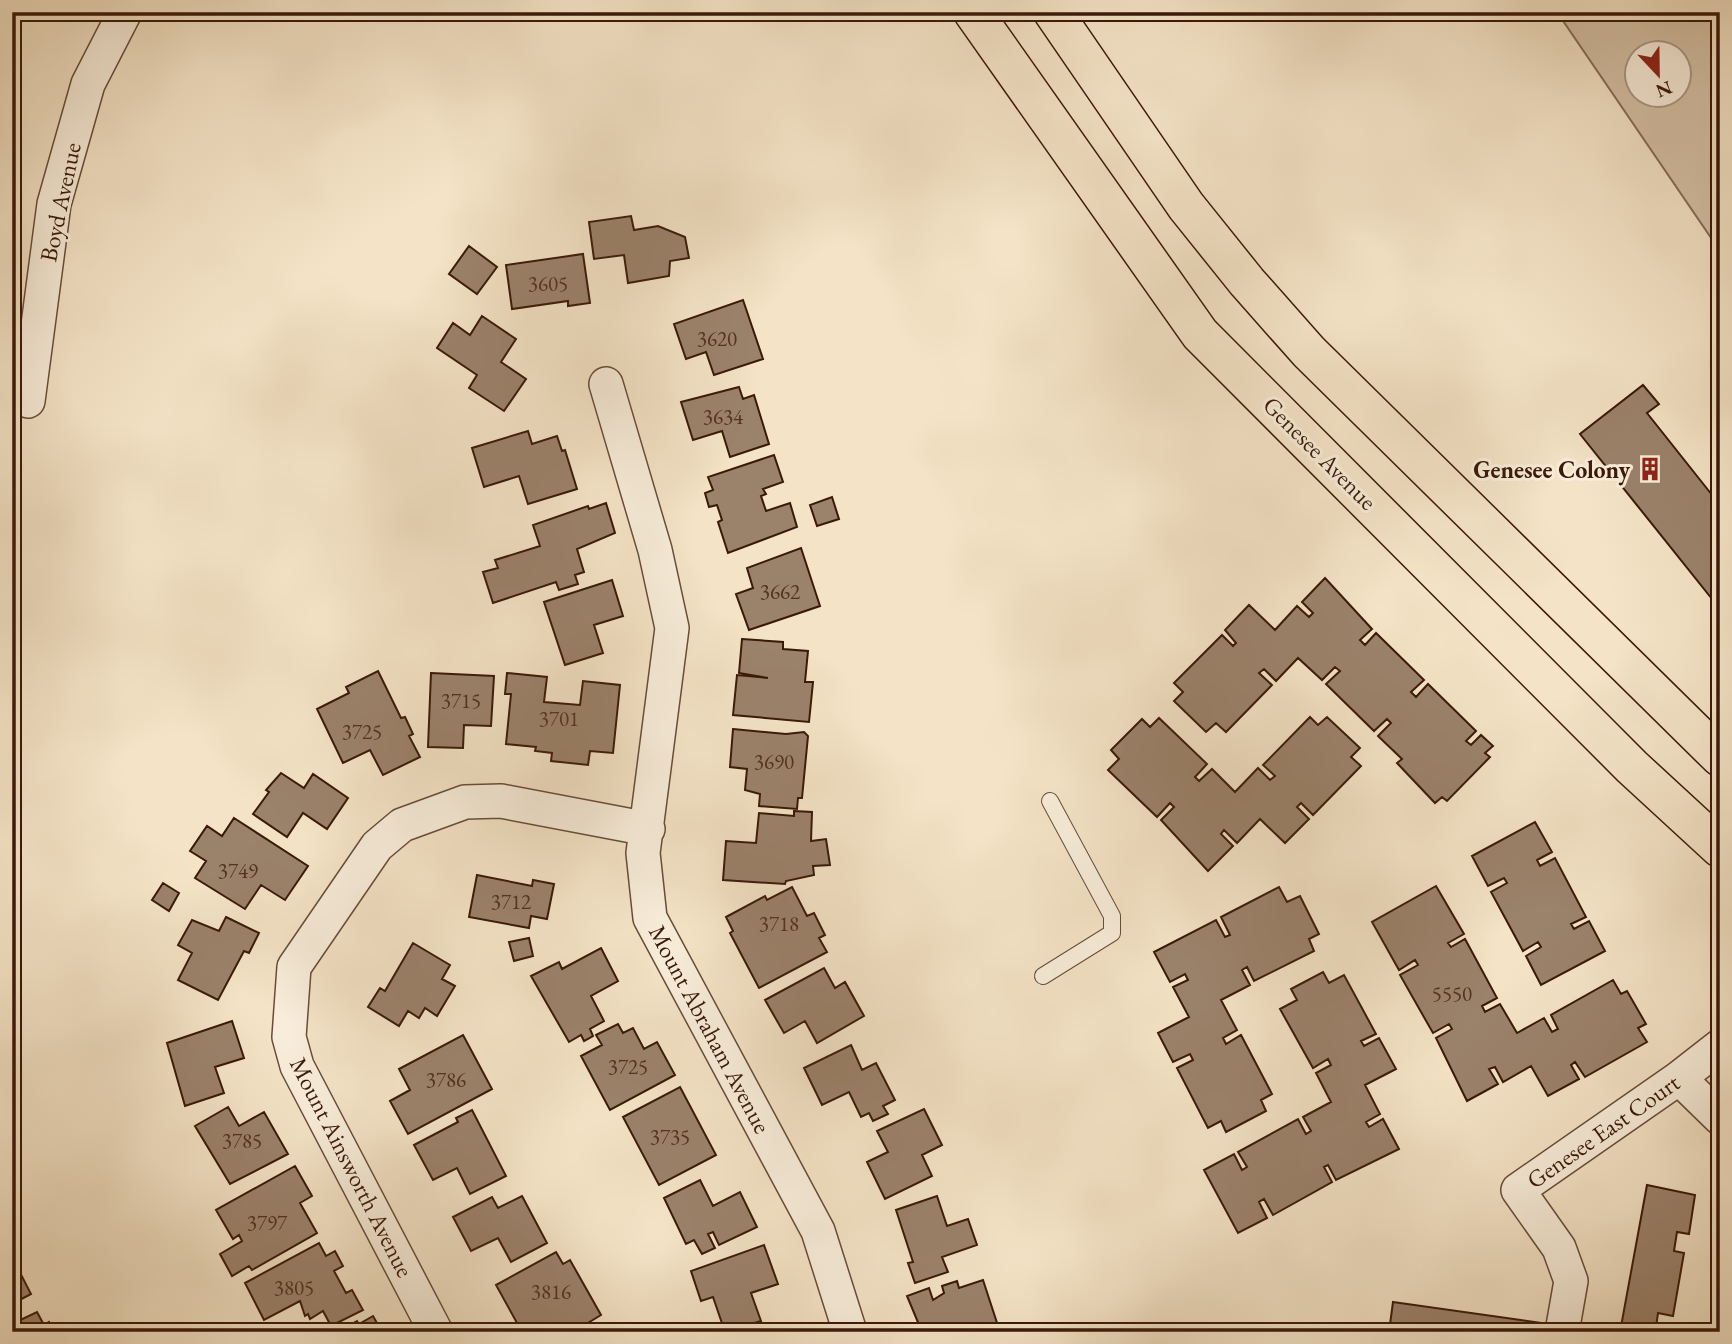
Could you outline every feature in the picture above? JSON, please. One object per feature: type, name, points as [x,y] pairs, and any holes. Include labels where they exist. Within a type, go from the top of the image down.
[{"type":"main road","name":"Genesee Avenue","points":[[973,12],[1200,334],[1632,766],[1720,848]]},
{"type":"main road","points":[[1053,12],[1186,206],[1300,342],[1720,757]]},
{"type":"street","name":"Boyd Avenue","points":[[28,401],[54,204],[88,84],[124,12]]},
{"type":"street","name":"Mount Abraham Avenue","points":[[606,384],[655,550],[672,628],[643,853],[650,918],[818,1231],[850,1332]]},
{"type":"street","name":"Mount Ainsworth Avenue","points":[[436,1332],[297,1066],[289,1037],[294,967],[377,846],[402,825],[465,802],[501,801],[648,828]]},
{"type":"street","name":"Genesee East Court","points":[[1562,1332],[1571,1280],[1559,1248],[1518,1190],[1679,1078],[1720,1046]]},
{"type":"street","points":[[1679,1078],[1720,1118]]},
{"type":"lane","points":[[1043,976],[1112,933],[1112,916],[1050,801]]},
{"type":"shaded area","points":[[1557,12],[1720,12],[1720,251]]},
{"type":"building","points":[[631,216],[634,230],[658,226],[685,237],[689,258],[670,261],[669,276],[628,283],[624,255],[594,259],[589,222]]},
{"type":"building","points":[[469,246],[497,267],[477,294],[449,274]]},
{"type":"building","points":[[583,254],[590,303],[568,306],[568,301],[512,309],[506,265]]},
{"type":"building","points":[[743,300],[763,359],[714,375],[706,352],[686,359],[674,324]]},
{"type":"building","points":[[482,316],[516,339],[501,362],[526,379],[504,411],[469,388],[477,375],[437,348],[453,323],[470,335]]},
{"type":"building","name":"Genesee Colony","points":[[1643,385],[1659,404],[1647,413],[1720,505],[1720,609],[1580,434]]},
{"type":"building","points":[[739,387],[743,399],[754,395],[769,444],[730,457],[722,431],[693,440],[681,402]]},
{"type":"building","points":[[528,431],[532,444],[557,436],[562,451],[565,450],[577,489],[528,504],[519,476],[484,487],[472,448]]},
{"type":"building","points":[[774,455],[783,482],[763,489],[766,494],[761,496],[766,511],[790,503],[797,527],[728,553],[718,522],[722,520],[717,505],[709,507],[705,493],[713,490],[708,477]]},
{"type":"building","points":[[832,497],[839,519],[817,526],[810,505]]},
{"type":"building","points":[[606,503],[615,533],[577,549],[584,572],[575,575],[578,584],[559,590],[556,582],[493,603],[483,572],[498,568],[495,560],[540,546],[533,525],[588,506],[589,509]]},
{"type":"building","points":[[801,548],[820,606],[749,630],[736,594],[753,588],[747,568]]},
{"type":"building","points":[[1325,578],[1372,629],[1360,640],[1365,645],[1376,633],[1424,680],[1411,692],[1416,697],[1428,684],[1476,731],[1466,741],[1471,745],[1481,735],[1493,746],[1485,753],[1490,757],[1447,801],[1442,797],[1435,803],[1397,763],[1402,759],[1378,736],[1391,723],[1387,719],[1374,731],[1326,684],[1340,671],[1335,667],[1322,680],[1298,658],[1276,681],[1264,669],[1259,673],[1272,685],[1226,732],[1216,723],[1206,732],[1174,701],[1183,692],[1174,683],[1222,635],[1233,646],[1236,643],[1225,630],[1249,605],[1275,630],[1297,606],[1309,617],[1313,613],[1302,602]]},
{"type":"building","points":[[612,580],[623,616],[594,625],[603,653],[565,665],[544,602]]},
{"type":"building","points":[[742,639],[783,642],[783,649],[808,651],[805,682],[813,682],[809,722],[733,715],[737,675],[768,678],[739,673]]},
{"type":"building","points":[[378,671],[401,718],[405,717],[413,734],[409,736],[420,757],[383,775],[370,750],[343,763],[317,709],[349,693],[346,687]]},
{"type":"building","points":[[431,673],[494,676],[491,726],[464,725],[463,748],[428,747]]},
{"type":"building","points":[[507,673],[547,677],[544,702],[580,705],[583,681],[620,685],[613,753],[590,751],[588,765],[551,761],[552,753],[535,751],[536,747],[506,744],[511,694],[505,694]]},
{"type":"building","points":[[1310,717],[1318,725],[1327,717],[1360,748],[1351,757],[1361,766],[1313,815],[1301,803],[1297,807],[1309,819],[1285,843],[1260,819],[1237,843],[1224,830],[1221,834],[1233,846],[1208,871],[1161,820],[1174,807],[1170,803],[1157,817],[1108,770],[1119,759],[1111,750],[1142,719],[1150,727],[1159,718],[1207,764],[1195,777],[1199,781],[1212,769],[1235,792],[1258,768],[1270,780],[1275,776],[1263,765]]},
{"type":"building","points":[[733,729],[786,734],[804,732],[808,736],[802,798],[798,798],[797,809],[759,806],[760,794],[745,790],[747,769],[730,767]]},
{"type":"building","points":[[281,773],[304,788],[313,774],[348,798],[327,829],[303,813],[287,837],[253,814],[269,792],[266,790]]},
{"type":"building","points":[[794,811],[812,812],[811,841],[826,839],[830,865],[813,866],[814,875],[786,881],[785,884],[723,880],[726,841],[756,843],[759,813],[794,816]]},
{"type":"building","points":[[234,818],[308,866],[285,900],[261,885],[245,909],[195,878],[206,861],[190,851],[207,826],[222,836]]},
{"type":"building","points":[[1535,822],[1552,852],[1537,860],[1540,866],[1555,858],[1586,917],[1571,924],[1574,929],[1589,921],[1605,951],[1541,985],[1526,956],[1541,947],[1538,942],[1523,951],[1491,892],[1507,883],[1504,878],[1488,886],[1472,856]]},
{"type":"building","points":[[477,875],[532,886],[533,880],[554,884],[547,919],[531,916],[529,928],[469,917]]},
{"type":"building","points":[[163,883],[179,893],[169,911],[152,900]]},
{"type":"building","points":[[1436,886],[1464,934],[1448,943],[1451,947],[1465,939],[1497,998],[1482,1006],[1485,1012],[1500,1004],[1517,1033],[1544,1018],[1552,1032],[1558,1029],[1551,1015],[1613,980],[1621,994],[1627,991],[1646,1024],[1638,1028],[1647,1042],[1585,1077],[1575,1062],[1571,1065],[1579,1079],[1548,1096],[1531,1066],[1503,1082],[1495,1067],[1489,1069],[1498,1084],[1467,1101],[1436,1038],[1452,1029],[1449,1024],[1433,1033],[1400,975],[1418,965],[1415,960],[1399,970],[1372,922]]},
{"type":"building","points":[[792,887],[807,916],[814,913],[825,935],[819,938],[827,952],[759,988],[730,933],[733,931],[726,917],[765,896],[767,900]]},
{"type":"building","points":[[1279,887],[1287,902],[1300,896],[1319,934],[1309,939],[1314,951],[1254,981],[1247,967],[1242,970],[1250,985],[1221,1000],[1237,1030],[1223,1038],[1226,1044],[1241,1035],[1272,1094],[1261,1100],[1266,1111],[1226,1132],[1221,1121],[1208,1128],[1177,1068],[1193,1060],[1190,1054],[1173,1062],[1158,1033],[1189,1017],[1173,987],[1188,980],[1185,974],[1170,982],[1154,952],[1216,920],[1225,937],[1230,935],[1221,917]]},
{"type":"building","points":[[226,917],[259,933],[249,953],[244,951],[218,1000],[178,980],[192,953],[178,945],[192,920],[219,931]]},
{"type":"building","points":[[529,938],[533,956],[514,961],[509,942]]},
{"type":"building","points":[[413,943],[450,965],[442,979],[455,986],[437,1016],[425,1008],[419,1018],[408,1011],[399,1026],[368,1007],[380,988],[385,991]]},
{"type":"building","points":[[601,948],[618,981],[591,996],[604,1021],[590,1029],[593,1036],[584,1041],[581,1035],[569,1042],[531,976],[559,962],[562,969]]},
{"type":"building","points":[[824,968],[835,988],[845,982],[864,1016],[817,1043],[805,1021],[784,1033],[765,1000]]},
{"type":"building","points":[[1323,972],[1329,983],[1344,975],[1376,1034],[1361,1041],[1364,1046],[1379,1038],[1396,1069],[1365,1085],[1380,1114],[1366,1122],[1369,1127],[1383,1119],[1399,1149],[1336,1180],[1328,1165],[1324,1167],[1332,1182],[1273,1215],[1264,1199],[1259,1202],[1267,1218],[1238,1233],[1204,1170],[1234,1154],[1242,1170],[1247,1167],[1238,1152],[1298,1119],[1306,1134],[1311,1131],[1303,1117],[1331,1102],[1316,1073],[1331,1065],[1328,1059],[1313,1068],[1280,1009],[1297,1000],[1291,989]]},
{"type":"building","points":[[232,1021],[244,1058],[215,1067],[224,1093],[185,1106],[167,1043]]},
{"type":"building","points":[[618,1024],[623,1033],[633,1028],[644,1049],[657,1042],[675,1075],[610,1110],[581,1056],[602,1045],[596,1035]]},
{"type":"building","points":[[463,1035],[492,1089],[408,1134],[390,1101],[410,1090],[399,1069]]},
{"type":"building","points":[[851,1045],[862,1070],[876,1063],[895,1100],[883,1106],[888,1114],[873,1121],[869,1113],[861,1117],[849,1092],[822,1105],[804,1068]]},
{"type":"building","points":[[680,1087],[716,1155],[659,1185],[623,1117]]},
{"type":"building","points":[[228,1107],[239,1126],[264,1112],[288,1154],[230,1184],[195,1126]]},
{"type":"building","points":[[924,1109],[942,1145],[922,1155],[932,1176],[885,1199],[867,1162],[888,1152],[877,1131]]},
{"type":"building","points":[[472,1110],[506,1176],[470,1194],[457,1168],[433,1180],[414,1145],[458,1122],[456,1118]]},
{"type":"building","points":[[295,1166],[312,1196],[300,1203],[317,1233],[252,1270],[249,1266],[232,1276],[220,1254],[242,1241],[239,1235],[233,1239],[216,1210]]},
{"type":"building","points":[[700,1180],[713,1206],[740,1192],[757,1227],[719,1245],[713,1232],[708,1234],[715,1248],[702,1254],[694,1240],[686,1244],[664,1198]]},
{"type":"building","points":[[1647,1185],[1695,1195],[1689,1234],[1677,1232],[1674,1251],[1684,1253],[1673,1316],[1658,1313],[1658,1332],[1620,1332]]},
{"type":"building","points":[[522,1196],[547,1243],[511,1262],[498,1238],[471,1251],[453,1217],[492,1197],[498,1208]]},
{"type":"building","points":[[937,1196],[947,1226],[968,1219],[977,1245],[942,1257],[948,1272],[915,1283],[908,1263],[913,1262],[896,1210]]},
{"type":"building","points":[[319,1243],[326,1256],[335,1251],[343,1266],[334,1271],[346,1293],[352,1290],[363,1310],[331,1326],[323,1311],[310,1319],[308,1314],[305,1316],[300,1301],[264,1320],[245,1283]]},
{"type":"building","points":[[764,1245],[778,1284],[751,1293],[761,1321],[725,1332],[713,1297],[701,1301],[691,1271]]},
{"type":"building","points":[[556,1252],[563,1264],[570,1260],[601,1315],[573,1332],[522,1332],[496,1285]]},
{"type":"building","points":[[12,1257],[31,1294],[12,1304]]},
{"type":"building","points":[[983,1280],[1000,1332],[922,1332],[907,1296],[929,1288],[933,1300],[944,1293],[942,1286],[957,1281],[959,1288]]},
{"type":"building","points":[[1393,1302],[1542,1323],[1541,1332],[1389,1332]]},
{"type":"building","points":[[37,1312],[44,1325],[49,1322],[54,1332],[12,1332],[12,1324]]},
{"type":"building","points":[[373,1316],[382,1332],[338,1332],[357,1321],[359,1324]]},
{"type":"place","name":"Genesee Colony","points":[[1650,469]]}]
